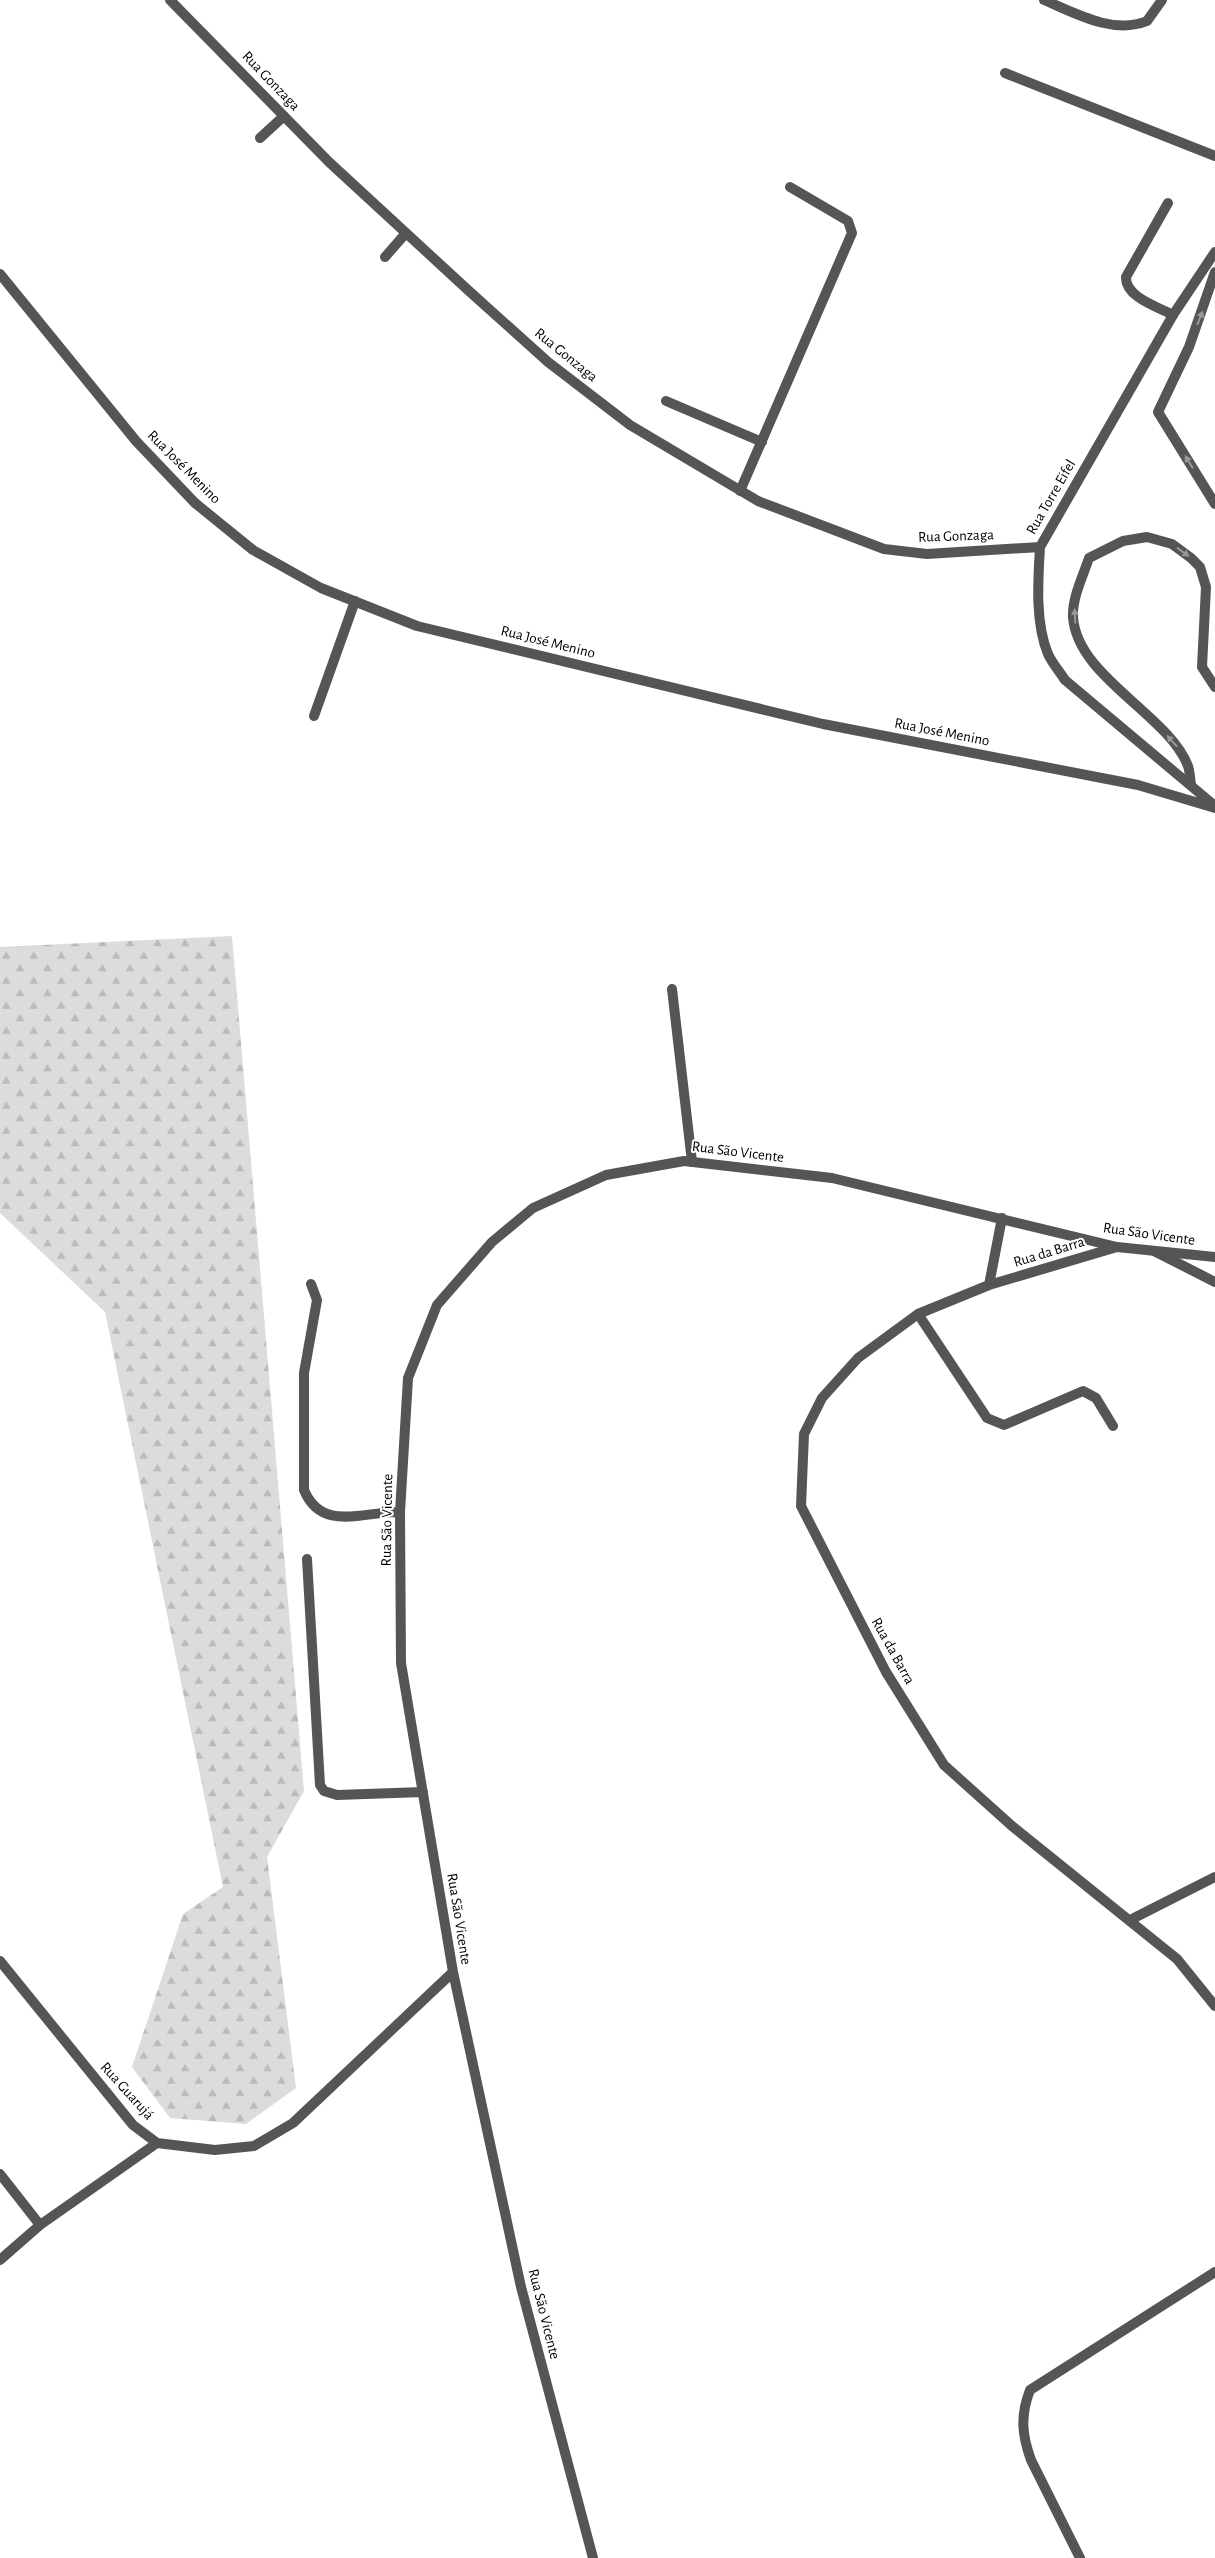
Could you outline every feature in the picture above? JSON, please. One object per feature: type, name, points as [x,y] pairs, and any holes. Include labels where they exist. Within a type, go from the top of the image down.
[{"type":"street","name":"Rua Gonzaga","points":[[170,0],[284,116],[406,233],[563,373],[630,424],[758,501],[884,548],[927,554],[1040,546]]},
{"type":"street","points":[[1044,0],[1092,20],[1125,26],[1147,21],[1162,0]]},
{"type":"street","points":[[1005,74],[1215,156]]},
{"type":"street","points":[[260,138],[284,116]]},
{"type":"street","points":[[740,491],[852,233],[848,220],[790,187]]},
{"type":"street","points":[[1168,203],[1126,277],[1126,283],[1132,293],[1173,315]]},
{"type":"street","points":[[385,257],[406,233]]},
{"type":"street","name":"Rua Torre Eifel","points":[[1215,252],[1173,315],[1040,546],[1038,585],[1039,615],[1048,654],[1065,680],[1215,807]]},
{"type":"street","points":[[1215,272],[1189,347],[1158,412],[1215,504]]},
{"type":"street","name":"Rua José Menino","points":[[0,274],[136,440],[195,503],[253,550],[321,588],[417,626],[823,724],[1138,785],[1215,807]]},
{"type":"street","points":[[666,401],[762,442]]},
{"type":"street","points":[[1191,785],[1188,767],[1175,744],[1097,666],[1079,640],[1073,617],[1074,602],[1089,558],[1123,540],[1147,537],[1172,544],[1192,558],[1200,567],[1206,587],[1202,666],[1215,687]]},
{"type":"street","points":[[314,716],[355,601]]},
{"type":"street","points":[[672,989],[692,1162]]},
{"type":"street","name":"Rua São Vicente","points":[[593,2558],[521,2287],[453,1972],[401,1663],[400,1512],[408,1378],[437,1304],[492,1242],[533,1208],[606,1175],[684,1160],[832,1178],[1117,1247],[1215,1257]]},
{"type":"street","name":"Rua da Barra","points":[[989,1285],[1002,1218]]},
{"type":"street","name":"Rua da Barra","points":[[1117,1247],[989,1285],[918,1314],[858,1358],[822,1398],[804,1434],[801,1506],[886,1672],[944,1765],[1012,1826],[1178,1959],[1215,2006]]},
{"type":"street","points":[[1154,1251],[1215,1282]]},
{"type":"street","points":[[311,1284],[317,1300],[304,1373],[304,1490],[308,1500],[323,1514],[337,1517],[384,1511],[400,1512]]},
{"type":"street","points":[[918,1314],[987,1418],[992,1422],[1004,1425],[1078,1392],[1083,1392],[1096,1398],[1113,1426]]},
{"type":"street","points":[[307,1559],[320,1785],[324,1790],[337,1794],[423,1792]]},
{"type":"street","points":[[1130,1920],[1215,1877]]},
{"type":"street","name":"Rua Guarujá","points":[[0,1961],[133,2125],[157,2143],[215,2150],[254,2146],[293,2123],[453,1972]]},
{"type":"street","points":[[0,2260],[40,2225],[157,2143]]},
{"type":"street","points":[[0,2174],[40,2225]]},
{"type":"street","points":[[1080,2558],[1031,2460],[1025,2444],[1022,2425],[1023,2408],[1030,2390],[1215,2272]]},
{"type":"green space","points":[[232,936],[304,1791],[267,1857],[296,2088],[246,2124],[170,2118],[132,2067],[183,1914],[223,1887],[105,1312],[0,1213],[0,947]]}]
